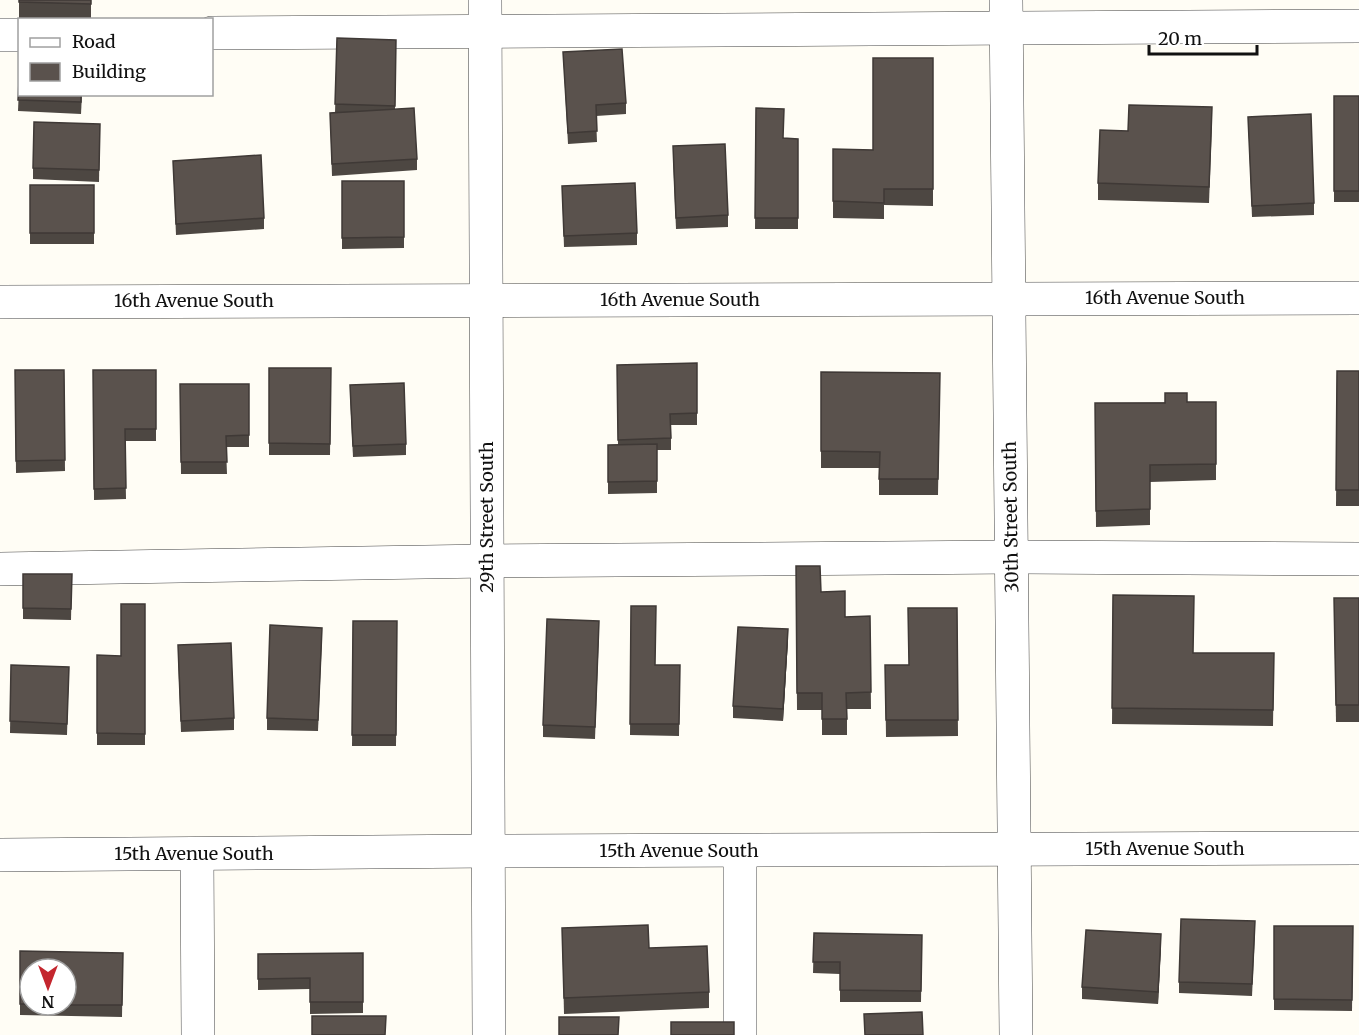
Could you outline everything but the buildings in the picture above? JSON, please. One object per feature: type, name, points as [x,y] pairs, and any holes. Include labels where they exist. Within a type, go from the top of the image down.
[{"type":"street","points":[[213,33],[485,15],[1006,14],[1359,26]]},
{"type":"street","name":"30th Street South","points":[[1006,14],[1016,1035]]},
{"type":"street","name":"29th Street South","points":[[485,15],[489,1035]]},
{"type":"street","points":[[0,35],[18,35]]},
{"type":"street","name":"16th Avenue South","points":[[0,302],[1359,298]]},
{"type":"street","points":[[0,568],[1011,557],[1359,560]]},
{"type":"street","name":"15th Avenue South","points":[[0,855],[1359,848]]},
{"type":"street","points":[[740,851],[740,1035]]},
{"type":"street","points":[[197,854],[198,1035]]}]
